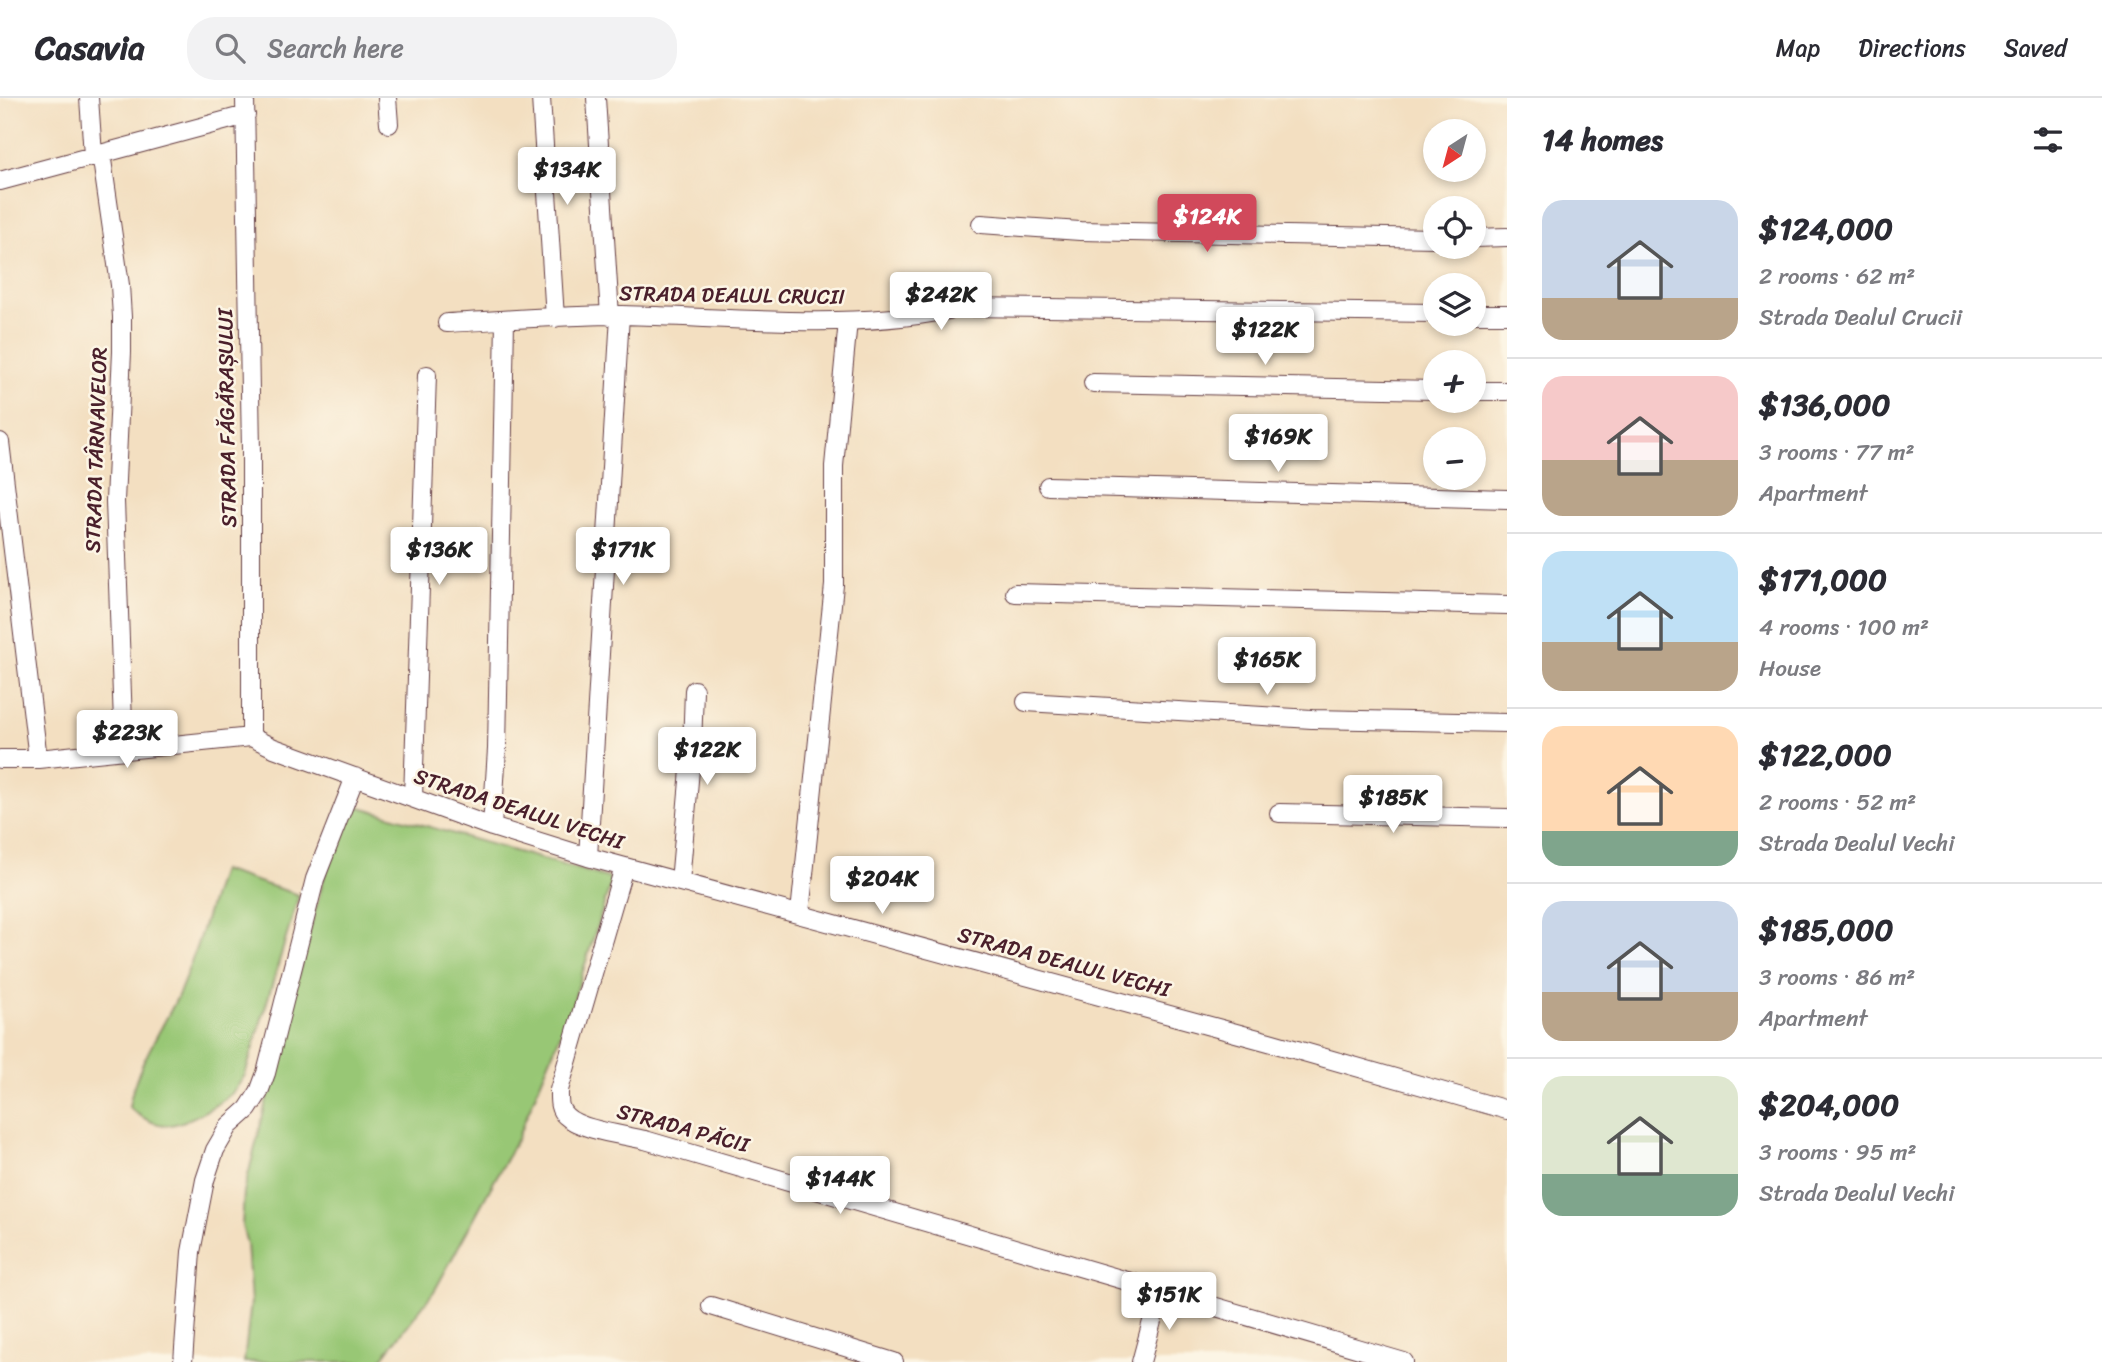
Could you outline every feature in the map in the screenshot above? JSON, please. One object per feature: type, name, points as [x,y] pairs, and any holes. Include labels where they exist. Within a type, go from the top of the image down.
[{"type":"street","name":"STRADA TÂRNAVELOR","points":[[89,98],[120,285],[122,317],[115,500],[124,751]]},
{"type":"street","points":[[387,98],[389,124]]},
{"type":"street","points":[[541,98],[555,318]]},
{"type":"street","points":[[588,857],[615,315],[596,98]]},
{"type":"street","points":[[0,181],[97,154],[245,106]]},
{"type":"street","name":"STRADA FĂGĂRAȘULUI","points":[[245,106],[251,451],[251,737]]},
{"type":"street","points":[[981,224],[1080,231],[1423,238]]},
{"type":"street","points":[[1486,237],[1507,237]]},
{"type":"street","name":"STRADA DEALUL CRUCII","points":[[447,323],[615,315],[848,321],[928,315],[962,307],[1423,313]]},
{"type":"street","points":[[1486,314],[1507,314]]},
{"type":"street","points":[[492,827],[498,708],[505,320]]},
{"type":"street","points":[[800,914],[834,584],[834,466],[848,321]]},
{"type":"street","points":[[413,798],[427,375]]},
{"type":"street","points":[[1093,383],[1423,390]]},
{"type":"street","points":[[1486,391],[1507,391]]},
{"type":"street","points":[[0,442],[38,759]]},
{"type":"street","points":[[1048,486],[1507,499]]},
{"type":"street","points":[[1015,593],[1507,605]]},
{"type":"street","points":[[680,882],[692,747],[694,690]]},
{"type":"street","points":[[1026,702],[1312,719],[1507,723]]},
{"type":"street","points":[[0,759],[38,759],[251,737]]},
{"type":"street","name":"STRADA DEALUL VECHI","points":[[251,737],[274,748],[492,827],[588,857],[1507,1110]]},
{"type":"street","points":[[183,1362],[191,1252],[205,1180],[215,1150],[229,1126],[248,1109],[267,1073],[316,879],[355,777]]},
{"type":"street","points":[[1279,813],[1507,818]]},
{"type":"street","name":"STRADA PĂCII","points":[[624,867],[559,1090],[559,1105],[566,1116],[581,1124],[712,1159],[1404,1362]]},
{"type":"street","points":[[1141,1362],[1160,1292]]},
{"type":"street","points":[[711,1306],[894,1362]]},
{"type":"green space","points":[[353,805],[612,879],[571,1009],[517,1139],[435,1290],[379,1362],[244,1362],[251,1302],[247,1244],[242,1226],[244,1192],[325,874]]},
{"type":"green space","points":[[221,870],[299,895],[245,1075],[232,1093],[202,1113],[175,1124],[157,1124],[129,1107],[132,1093],[142,1065],[183,983]]}]
